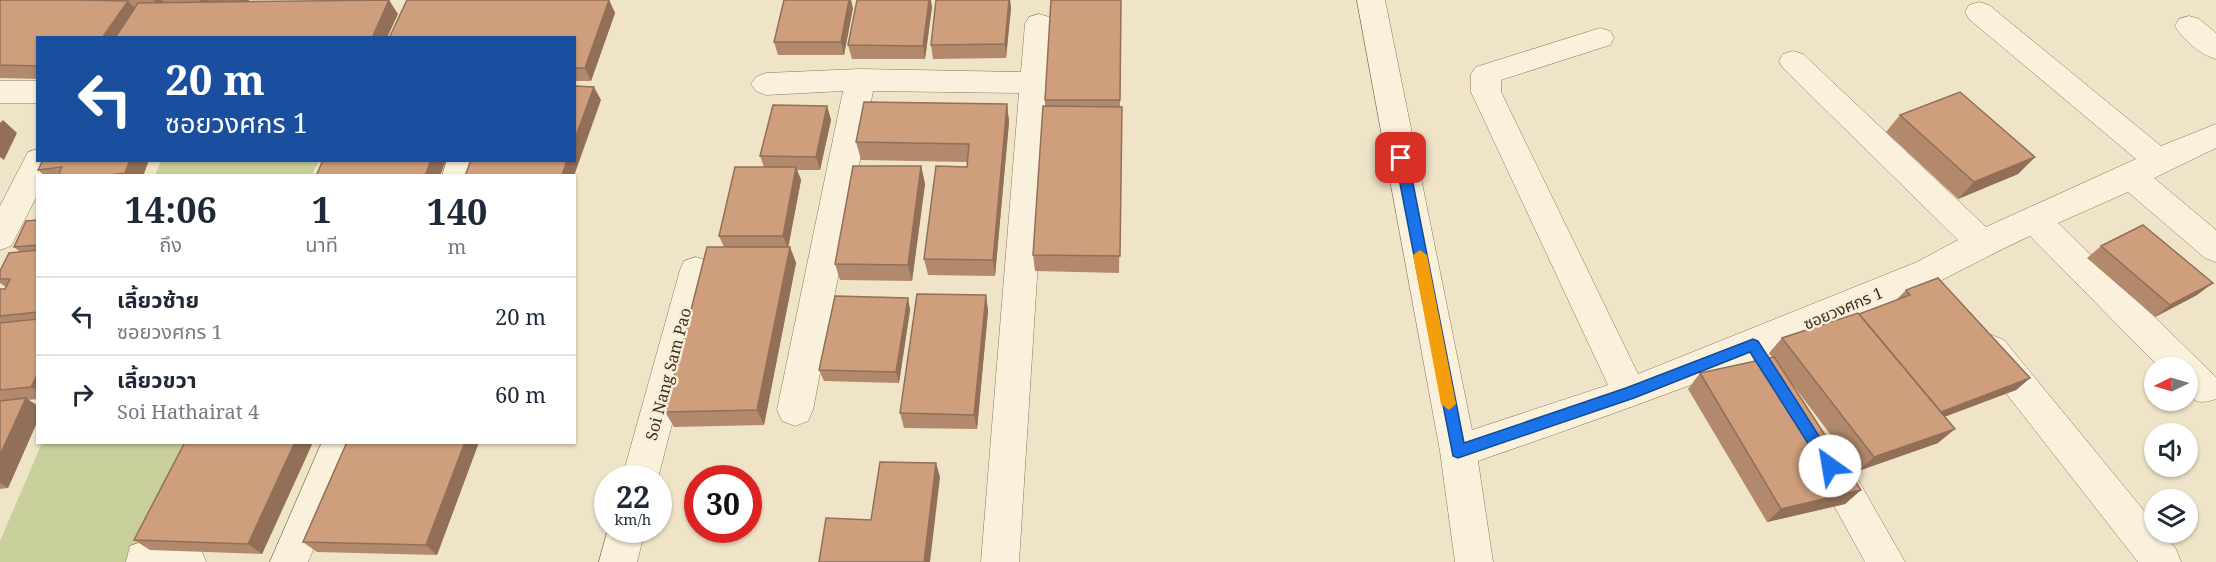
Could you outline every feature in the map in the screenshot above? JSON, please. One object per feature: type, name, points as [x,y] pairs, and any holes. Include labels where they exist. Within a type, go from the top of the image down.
[{"type":"street","points":[[1371,0],[1458,451],[1474,562]]},
{"type":"street","points":[[1979,12],[2144,169],[2216,249]]},
{"type":"street","points":[[1000,562],[1039,24]]},
{"type":"street","points":[[2189,26],[2216,49]]},
{"type":"street","points":[[1600,38],[1486,74],[1486,92],[1629,393]]},
{"type":"street","points":[[1793,61],[1982,243]]},
{"type":"street","points":[[766,84],[860,80],[1035,83]]},
{"type":"street","points":[[795,410],[860,80]]},
{"type":"street","points":[[0,92],[36,92]]},
{"type":"street","name":"ซอยวงศกร 1","points":[[1458,451],[1629,393],[1753,345],[1929,272],[1982,243],[2216,135]]},
{"type":"street","points":[[0,237],[38,162]]},
{"type":"street","points":[[2035,220],[2172,357]]},
{"type":"street","name":"Soi Nang Sam Pao","points":[[644,465],[696,270]]},
{"type":"street","points":[[1929,272],[1952,299]]},
{"type":"street","points":[[1974,326],[2162,562]]},
{"type":"street","points":[[1753,345],[1772,375]]},
{"type":"street","points":[[1811,435],[1886,562]]},
{"type":"street","points":[[289,562],[339,444]]},
{"type":"street","points":[[618,562],[623,543]]},
{"type":"street","points":[[144,560],[186,562]]},
{"type":"green space","points":[[160,162],[318,162],[312,174],[155,174]]},
{"type":"green space","points":[[42,444],[189,444],[128,562],[0,562],[0,541]]},
{"type":"building","points":[[0,0],[128,1],[103,36],[36,36],[36,66],[0,65]]},
{"type":"building","points":[[209,0],[239,0],[238,2],[208,2]]},
{"type":"building","points":[[389,0],[373,36],[116,36],[138,3]]},
{"type":"building","points":[[407,0],[609,0],[585,68],[576,68],[576,36],[390,36]]},
{"type":"building","points":[[784,0],[849,0],[841,42],[774,42]]},
{"type":"building","points":[[857,0],[929,0],[923,46],[848,45]]},
{"type":"building","points":[[936,0],[1009,0],[1005,44],[931,45]]},
{"type":"building","points":[[1051,0],[1121,0],[1120,100],[1045,100]]},
{"type":"building","points":[[576,86],[594,87],[576,136]]},
{"type":"building","points":[[1960,92],[2035,157],[1974,182],[1900,115]]},
{"type":"building","points":[[864,102],[1007,104],[993,260],[924,259],[936,166],[967,167],[969,144],[856,142]]},
{"type":"building","points":[[773,105],[827,106],[816,157],[760,156]]},
{"type":"building","points":[[1043,106],[1122,107],[1120,256],[1033,255]]},
{"type":"building","points":[[42,162],[129,162],[125,173],[117,174],[59,174],[62,167],[38,170]]},
{"type":"building","points":[[322,162],[430,162],[426,174],[317,174]]},
{"type":"building","points":[[470,162],[566,162],[563,174],[466,174]]},
{"type":"building","points":[[853,166],[921,166],[908,265],[835,264]]},
{"type":"building","points":[[735,167],[796,167],[783,236],[719,236]]},
{"type":"building","points":[[36,220],[36,245],[14,247],[26,221]]},
{"type":"building","points":[[2143,225],[2213,283],[2170,305],[2101,246]]},
{"type":"building","points":[[707,247],[790,247],[757,410],[665,412]]},
{"type":"building","points":[[36,250],[36,312],[0,316],[0,289],[5,289],[10,279],[0,279],[0,271],[9,253]]},
{"type":"building","points":[[1938,278],[2030,378],[1941,412],[1859,314],[1910,295],[1906,290]]},
{"type":"building","points":[[917,294],[986,295],[974,415],[900,413]]},
{"type":"building","points":[[835,296],[908,298],[896,372],[819,370]]},
{"type":"building","points":[[1858,313],[1955,429],[1874,457],[1782,338]]},
{"type":"building","points":[[36,319],[36,377],[31,387],[0,390],[0,323]]},
{"type":"building","points":[[1774,357],[1861,490],[1781,509],[1700,373]]},
{"type":"building","points":[[26,398],[0,455],[0,401]]},
{"type":"building","points":[[184,444],[294,444],[248,544],[134,540]]},
{"type":"building","points":[[346,444],[464,444],[426,545],[303,542]]},
{"type":"building","points":[[880,462],[936,463],[924,562],[819,562],[826,518],[871,520]]},
{"type":"slow traffic","points":[[1420,255],[1449,404]]},
{"type":"route","points":[[1401,158],[1458,451],[1629,393],[1753,345],[1830,466]]}]
